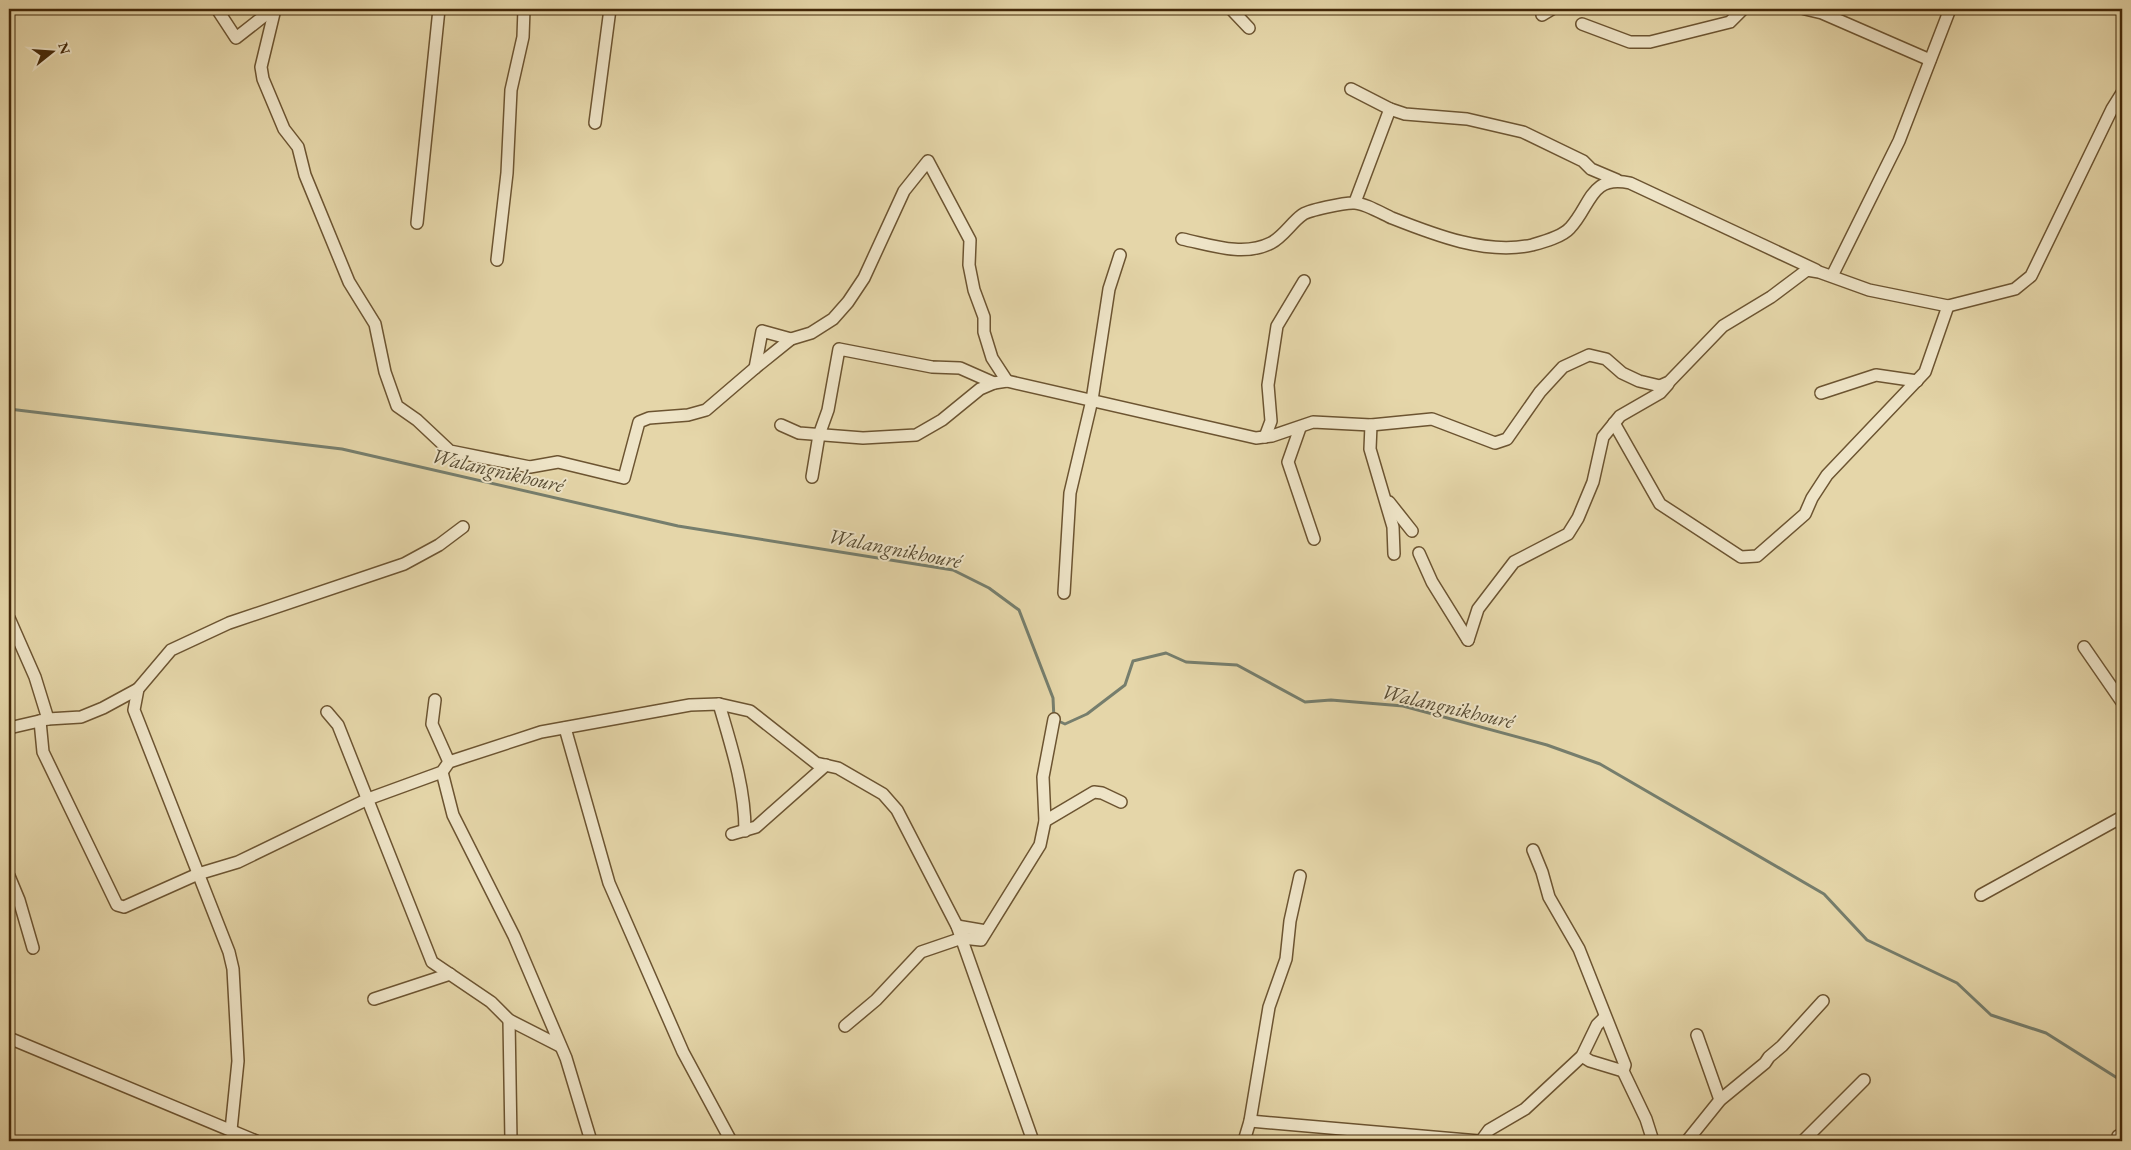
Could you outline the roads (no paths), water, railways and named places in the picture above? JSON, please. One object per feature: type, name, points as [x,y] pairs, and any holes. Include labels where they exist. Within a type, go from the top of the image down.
[{"type":"street","points":[[217,9],[236,38],[274,9]]},
{"type":"street","points":[[274,9],[261,67],[263,79],[284,128],[298,147],[305,175],[350,282],[375,324],[385,372],[397,406],[417,420],[450,452],[530,467],[558,462],[624,478],[639,422],[649,418],[688,415],[706,410],[791,339],[811,333],[832,319],[848,302],[864,278],[904,191],[928,161],[970,240],[969,265],[974,290],[984,317],[984,332],[992,358],[1007,380]]},
{"type":"street","points":[[417,223],[439,9]]},
{"type":"street","points":[[497,260],[507,173],[511,90],[523,37],[524,9]]},
{"type":"street","points":[[595,123],[610,9]]},
{"type":"street","points":[[1231,9],[1249,28]]},
{"type":"street","points":[[1582,24],[1630,42],[1650,42],[1730,22],[1743,9]]},
{"type":"street","points":[[1805,9],[1822,13],[1930,60]]},
{"type":"street","points":[[1832,276],[1899,141],[1950,9]]},
{"type":"street","points":[[1351,89],[1390,109],[1405,114],[1467,118],[1523,132],[1583,161],[1591,168],[1617,180],[1630,183],[1820,272],[1869,290],[1948,306],[2015,289],[2031,276],[2112,109],[2122,93]]},
{"type":"street","points":[[1355,202],[1390,109]]},
{"type":"street","points":[[1182,239],[1240,251],[1272,243],[1304,213],[1355,202],[1423,230],[1460,241],[1505,248],[1532,245],[1561,235],[1570,229],[1591,194],[1602,185],[1617,180]]},
{"type":"street","points":[[1064,593],[1070,493],[1092,400],[1108,289],[1120,255]]},
{"type":"street","points":[[1419,554],[1432,582],[1468,640],[1478,610],[1514,562],[1568,534],[1578,518],[1593,482],[1602,437],[1620,416],[1660,393],[1723,326],[1772,298],[1807,270],[1820,272]]},
{"type":"street","points":[[1265,437],[1272,421],[1268,384],[1277,326],[1304,281]]},
{"type":"street","points":[[1614,423],[1660,504],[1741,557],[1757,556],[1806,514],[1812,498],[1827,475],[1925,372],[1948,306]]},
{"type":"street","points":[[755,368],[762,331],[791,339]]},
{"type":"street","points":[[812,477],[819,435],[828,410],[839,349],[932,367],[960,368],[994,383]]},
{"type":"street","points":[[781,425],[799,433],[819,435],[863,438],[916,435],[942,420],[980,389],[1007,380],[1256,438],[1300,428],[1313,422],[1371,425],[1432,419],[1496,443],[1511,434],[1540,392],[1563,367],[1589,356],[1606,359],[1622,372],[1639,381],[1660,386],[1669,382]]},
{"type":"street","points":[[1821,393],[1876,375],[1917,381]]},
{"type":"street","points":[[1371,425],[1370,449],[1394,527],[1394,554]]},
{"type":"street","points":[[1300,428],[1288,462],[1314,539]]},
{"type":"street","points":[[1384,496],[1412,531]]},
{"type":"street","points":[[9,728],[44,720],[81,717],[103,708],[138,689],[171,650],[228,623],[404,564],[439,545],[463,527]]},
{"type":"street","points":[[9,618],[35,677],[44,720],[43,752],[117,905],[124,906],[198,874],[238,862],[368,799],[442,772],[449,762],[541,732],[690,705],[719,704],[750,711],[816,763],[838,768],[883,794],[897,810],[962,938],[1033,1141]]},
{"type":"street","points":[[2084,647],[2122,702]]},
{"type":"street","points":[[138,689],[134,710],[229,952],[233,969],[238,1061],[232,1130]]},
{"type":"street","points":[[436,700],[432,724],[449,762]]},
{"type":"street","points":[[719,704],[734,753],[745,813],[745,831]]},
{"type":"street","points":[[327,712],[338,724],[432,962],[491,1002],[509,1020],[560,1046]]},
{"type":"street","points":[[845,1026],[876,1000],[921,952],[962,938],[981,940],[1040,845],[1045,821],[1043,777],[1054,719]]},
{"type":"street","points":[[565,728],[609,883],[683,1052],[731,1141]]},
{"type":"street","points":[[732,834],[756,827],[826,765]]},
{"type":"street","points":[[442,772],[453,814],[514,936],[566,1058],[591,1141]]},
{"type":"street","points":[[1045,821],[1094,792],[1102,792],[1121,802]]},
{"type":"street","points":[[1981,895],[2122,817]]},
{"type":"street","points":[[1533,850],[1549,896],[1579,948],[1625,1065],[1623,1071],[1646,1119],[1653,1141]]},
{"type":"street","points":[[9,876],[19,900],[33,948]]},
{"type":"street","points":[[1244,1141],[1250,1120],[1269,1006],[1286,959],[1290,921],[1300,876]]},
{"type":"street","points":[[957,926],[986,931]]},
{"type":"street","points":[[374,999],[450,974]]},
{"type":"street","points":[[1687,1141],[1720,1100],[1766,1063],[1769,1057],[1782,1046],[1823,1001]]},
{"type":"street","points":[[1250,1120],[1480,1141],[1489,1130],[1525,1109],[1582,1056],[1597,1025],[1605,1017]]},
{"type":"street","points":[[509,1020],[511,1141]]},
{"type":"street","points":[[1697,1034],[1720,1100]]},
{"type":"street","points":[[9,1038],[256,1141]]},
{"type":"street","points":[[1582,1056],[1590,1061],[1623,1071]]},
{"type":"street","points":[[1803,1141],[1864,1080]]},
{"type":"waterway","name":"Walangnikhouré","points":[[9,409],[342,449],[678,526],[953,570],[989,588],[1019,610],[1053,698],[1054,719],[1065,724],[1087,714],[1125,685],[1133,661],[1166,653],[1186,662],[1237,665],[1305,702],[1331,700],[1403,706],[1547,745],[1600,764],[1824,894],[1867,940],[1957,983],[1991,1015],[2046,1033],[2122,1081]]}]
